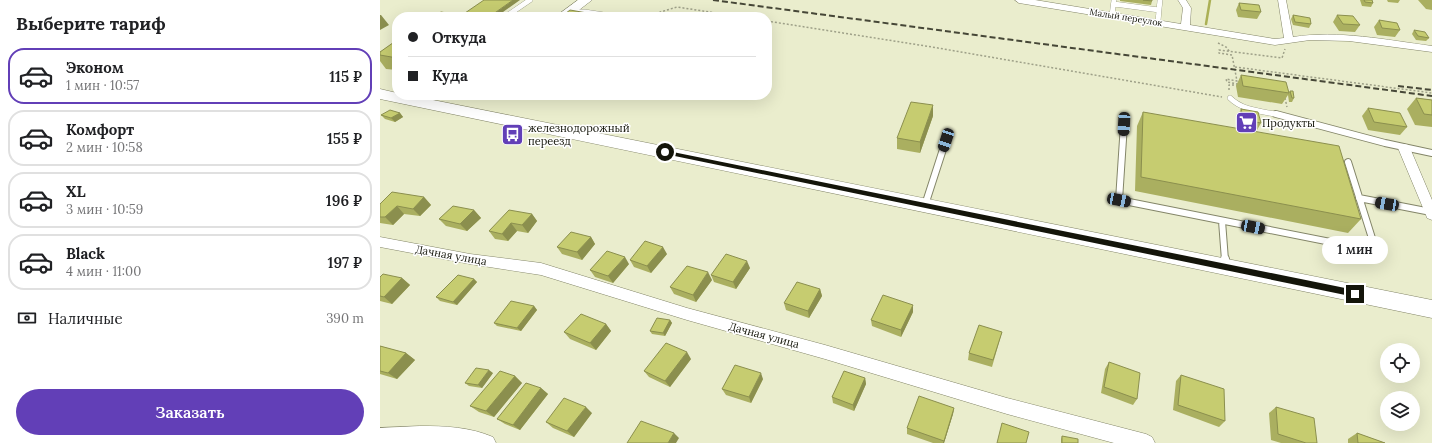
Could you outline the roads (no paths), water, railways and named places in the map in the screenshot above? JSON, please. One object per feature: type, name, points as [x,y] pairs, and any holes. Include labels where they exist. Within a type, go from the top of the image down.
[{"type":"street","points":[[569,12],[586,0]]},
{"type":"street","name":"Малый переулок","points":[[1019,0],[1186,26],[1275,42],[1310,37],[1349,38],[1432,48]]},
{"type":"street","points":[[1182,0],[1187,8],[1186,26]]},
{"type":"street","points":[[1282,0],[1287,41]]},
{"type":"street","points":[[380,94],[392,95]]},
{"type":"street","points":[[444,100],[925,205],[1432,310]]},
{"type":"street","points":[[1404,148],[1432,213]]},
{"type":"street","name":"Дачная улица","points":[[380,242],[470,259],[541,269],[687,314],[825,352],[1007,406],[1146,443]]},
{"type":"street","points":[[380,437],[418,439],[462,436],[486,443]]},
{"type":"lane","points":[[513,12],[530,0]]},
{"type":"lane","points":[[1158,22],[1160,0]]},
{"type":"lane","points":[[1112,14],[1114,2],[1159,10]]},
{"type":"lane","points":[[1230,98],[1237,105],[1244,108],[1282,115],[1404,148],[1432,153]]},
{"type":"lane","points":[[1124,124],[1119,200],[1376,251],[1348,162]]},
{"type":"lane","points":[[925,205],[946,140]]},
{"type":"lane","points":[[1360,198],[1432,213]]},
{"type":"lane","points":[[1222,221],[1226,267]]},
{"type":"waterway","points":[[1206,24],[1210,0]]},
{"type":"railway","points":[[713,0],[1432,96]]},
{"type":"railway","points":[[1398,86],[1432,90]]},
{"type":"place","name":"Продукты","points":[[1247,123]]},
{"type":"place","name":"железнодорожный переезд","points":[[513,134]]}]
